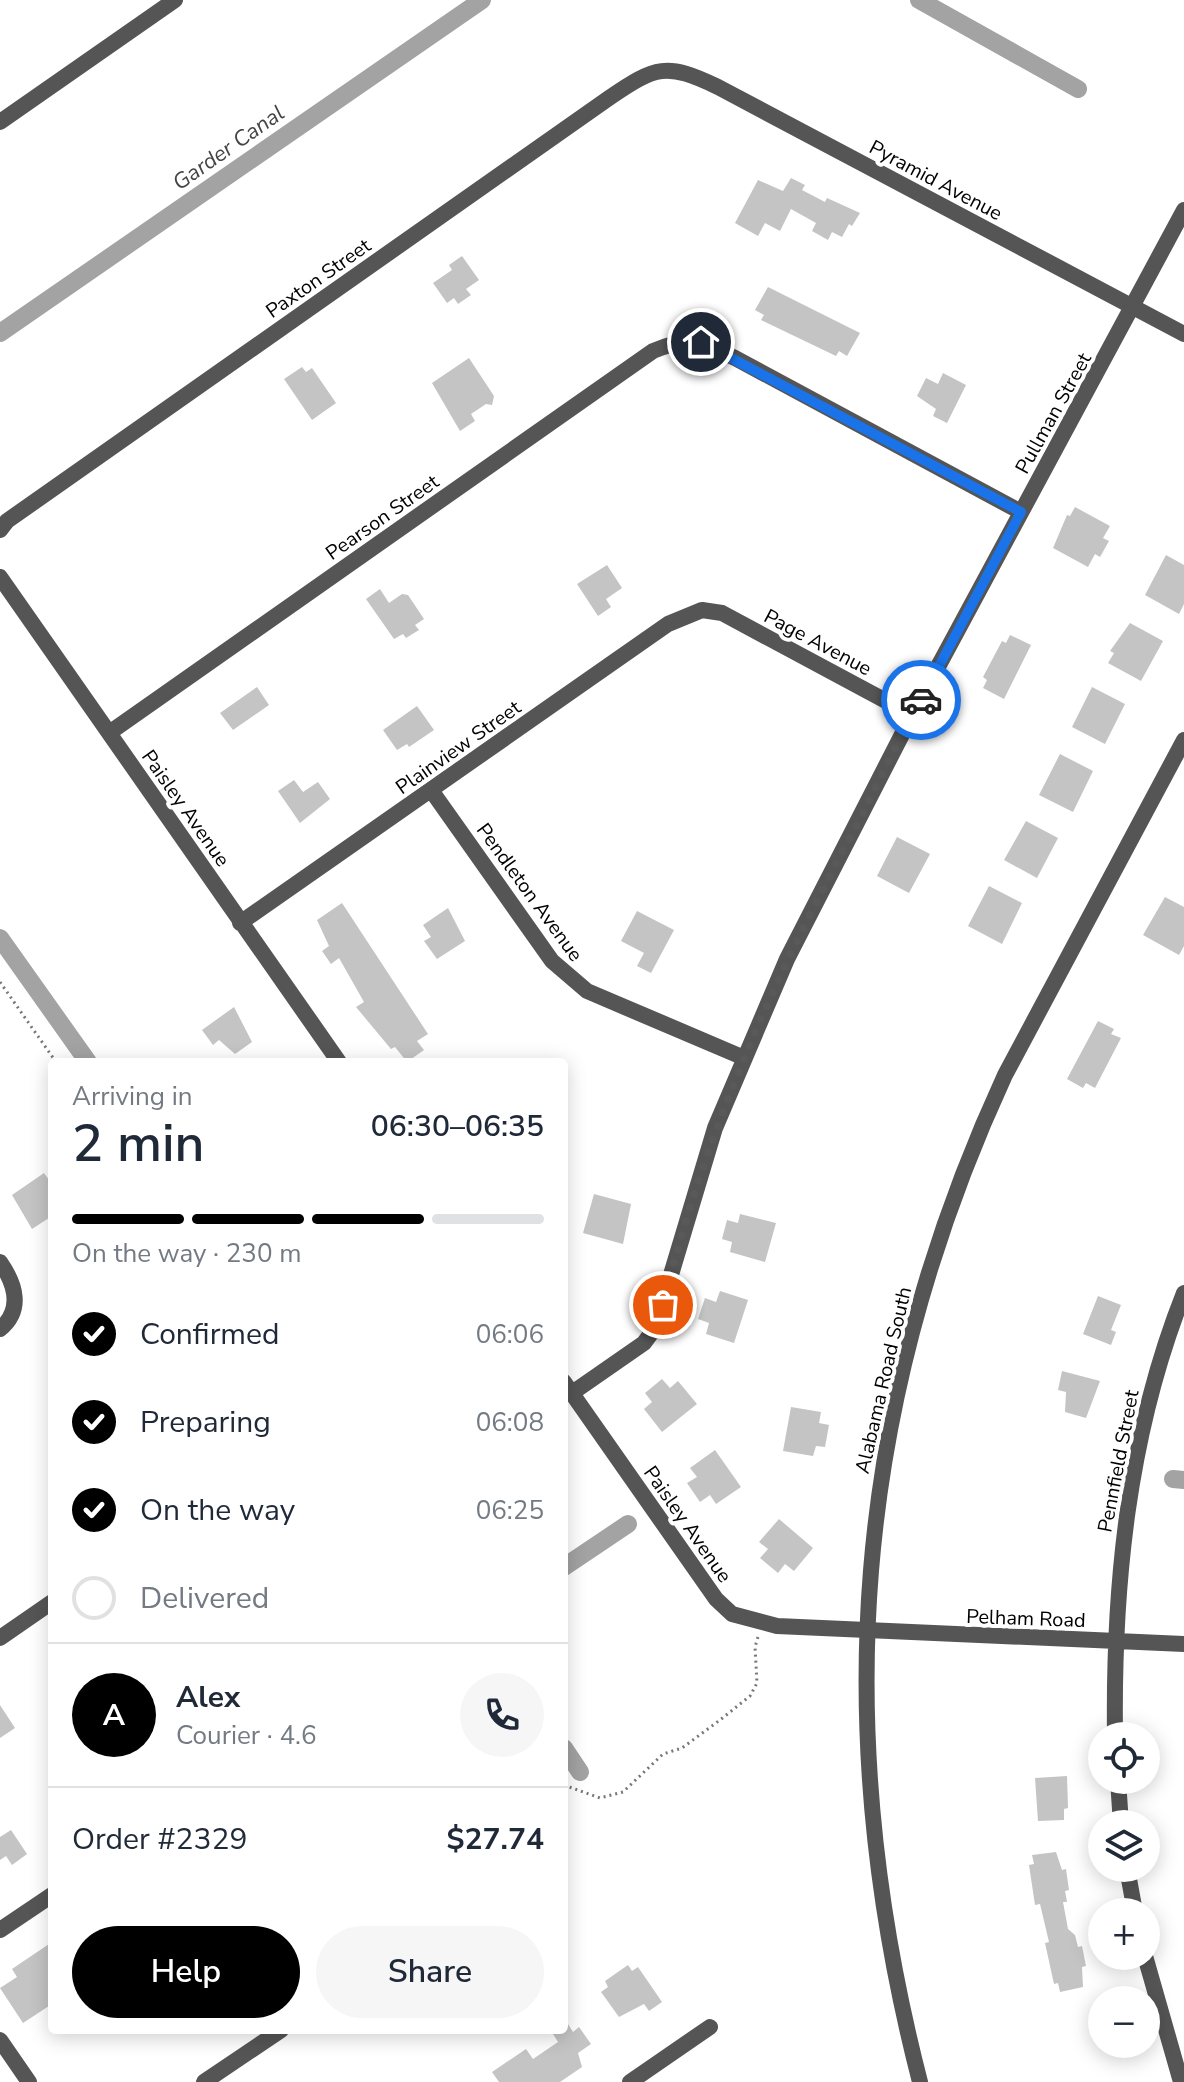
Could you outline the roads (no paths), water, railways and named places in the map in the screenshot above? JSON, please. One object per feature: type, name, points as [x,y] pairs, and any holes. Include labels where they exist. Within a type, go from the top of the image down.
[{"type":"street","points":[[0,122],[166,2]]},
{"type":"street","name":"Pyramid Avenue","points":[[665,69],[693,75],[718,87],[1184,334]]},
{"type":"street","name":"Paxton Street","points":[[0,530],[7,521],[609,98],[641,77],[665,69]]},
{"type":"street","name":"Pullman Street","points":[[568,1388],[644,1343],[655,1328],[711,1141],[742,1057],[787,959],[912,715],[1184,210]]},
{"type":"street","name":"Pearson Street","points":[[109,733],[653,351],[681,339],[701,342],[735,358],[1021,512]]},
{"type":"street","name":"Paisley Avenue","points":[[0,577],[336,1058]]},
{"type":"street","name":"Page Avenue","points":[[702,610],[722,613],[912,715]]},
{"type":"street","name":"Plainview Street","points":[[240,923],[668,624],[702,610]]},
{"type":"street","name":"Alabama Road South","points":[[920,2082],[890,1959],[875,1858],[866,1726],[867,1631],[880,1484],[889,1432],[908,1343],[959,1180],[1005,1075],[1184,740]]},
{"type":"street","name":"Pendleton Avenue","points":[[431,790],[552,961],[566,976],[587,991],[742,1057]]},
{"type":"street","points":[[0,1262],[16,1302],[12,1319],[0,1329]]},
{"type":"street","name":"Pennfield Street","points":[[1115,1722],[1114,1642],[1124,1530],[1138,1449],[1184,1293]]},
{"type":"street","name":"Paisley Avenue","points":[[568,1388],[716,1599],[732,1614],[763,1624],[867,1631]]},
{"type":"street","points":[[0,1638],[48,1605]]},
{"type":"street","name":"Pelham Road","points":[[867,1631],[1184,1644]]},
{"type":"street","points":[[0,1930],[48,1898]]},
{"type":"street","points":[[1149,1970],[1181,2082]]},
{"type":"street","points":[[630,2082],[710,2027]]},
{"type":"street","points":[[204,2082],[275,2034]]},
{"type":"street","points":[[0,2040],[29,2082]]},
{"type":"waterway","name":"Garder Canal","points":[[0,333],[482,0]]},
{"type":"waterway","name":"Garder Canal","points":[[919,0],[1078,89]]},
{"type":"waterway","points":[[0,938],[85,1058]]},
{"type":"waterway","points":[[1173,1479],[1184,1480]]},
{"type":"waterway","points":[[568,1564],[628,1524]]},
{"type":"waterway","points":[[568,1754],[580,1772]]}]
